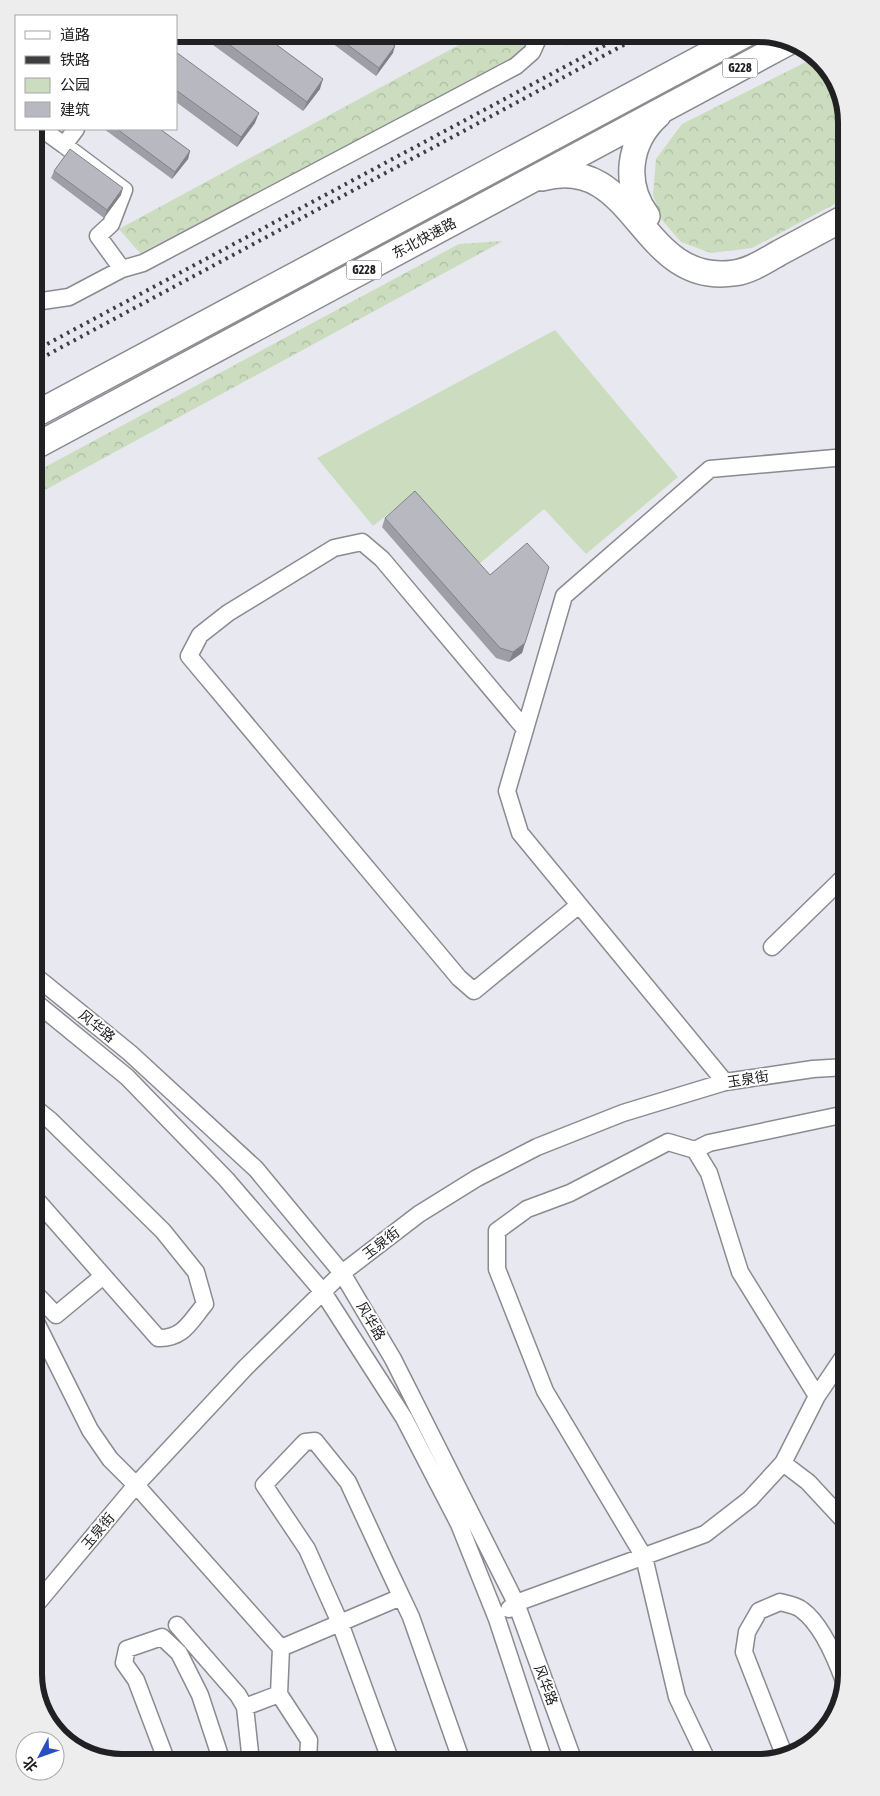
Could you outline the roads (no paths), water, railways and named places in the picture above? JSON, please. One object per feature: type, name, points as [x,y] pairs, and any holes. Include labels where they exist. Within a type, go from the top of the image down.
[{"type":"highway","name":"东北快速路","points":[[43,410],[730,43]]},
{"type":"highway","name":"东北快速路","points":[[43,442],[781,46]]},
{"type":"highway","points":[[669,106],[648,124],[641,134],[634,154],[631,177],[641,208],[664,238],[678,249],[709,261],[738,259],[838,207]]},
{"type":"highway","points":[[523,184],[548,176],[562,175],[595,182],[621,200],[648,234],[674,260],[689,269],[705,274],[736,273],[753,267],[838,221]]},
{"type":"street","points":[[43,301],[69,297],[122,269],[143,263],[516,66],[532,52],[536,43]]},
{"type":"street","points":[[43,130],[124,190],[111,224],[98,236],[122,269]]},
{"type":"street","points":[[64,144],[75,130]]},
{"type":"street","points":[[724,1082],[520,833],[507,791],[564,596],[710,469],[838,458]]},
{"type":"street","points":[[525,730],[382,559],[362,542],[334,548],[228,613],[200,635],[188,656],[459,978],[474,991],[578,905]]},
{"type":"street","points":[[772,947],[838,883]]},
{"type":"street","name":"风华路","points":[[42,982],[130,1053],[256,1169],[342,1273],[393,1359],[516,1603],[571,1754]]},
{"type":"street","points":[[42,1008],[127,1077],[226,1179],[322,1292],[404,1418],[460,1524],[497,1618],[541,1754]]},
{"type":"street","name":"玉泉街","points":[[42,1597],[136,1485],[246,1367],[342,1273],[419,1214],[477,1178],[537,1147],[623,1113],[724,1082],[813,1069],[838,1067]]},
{"type":"street","points":[[42,1114],[163,1232],[196,1272],[206,1304],[183,1330],[172,1339],[158,1338],[42,1206]]},
{"type":"street","points":[[695,1150],[709,1143],[838,1116]]},
{"type":"street","points":[[704,1754],[677,1697],[644,1557],[544,1391],[497,1269],[497,1231],[527,1209],[570,1193],[668,1142],[695,1150],[709,1173],[740,1272],[817,1396]]},
{"type":"street","points":[[42,1301],[56,1315],[103,1276]]},
{"type":"street","points":[[42,1334],[90,1430],[110,1459],[136,1485],[281,1648],[279,1694],[309,1740],[308,1753]]},
{"type":"street","points":[[497,1618],[516,1603],[705,1534],[750,1499],[783,1463],[817,1396],[838,1365]]},
{"type":"street","points":[[387,1753],[340,1622],[307,1549],[264,1485],[305,1442],[315,1441],[348,1482],[411,1617],[459,1754]]},
{"type":"street","points":[[783,1463],[808,1482],[838,1514]]},
{"type":"street","points":[[281,1648],[401,1597]]},
{"type":"street","points":[[782,1749],[744,1652],[747,1632],[759,1611],[780,1602],[801,1609],[813,1622],[838,1664]]},
{"type":"street","points":[[176,1624],[238,1695],[245,1707],[250,1753]]},
{"type":"street","points":[[164,1753],[136,1680],[124,1663],[127,1649],[162,1637],[179,1653],[200,1695],[219,1753]]},
{"type":"street","points":[[245,1707],[279,1694]]},
{"type":"railway","points":[[43,346],[610,43]]},
{"type":"railway","points":[[43,357],[628,43]]}]
